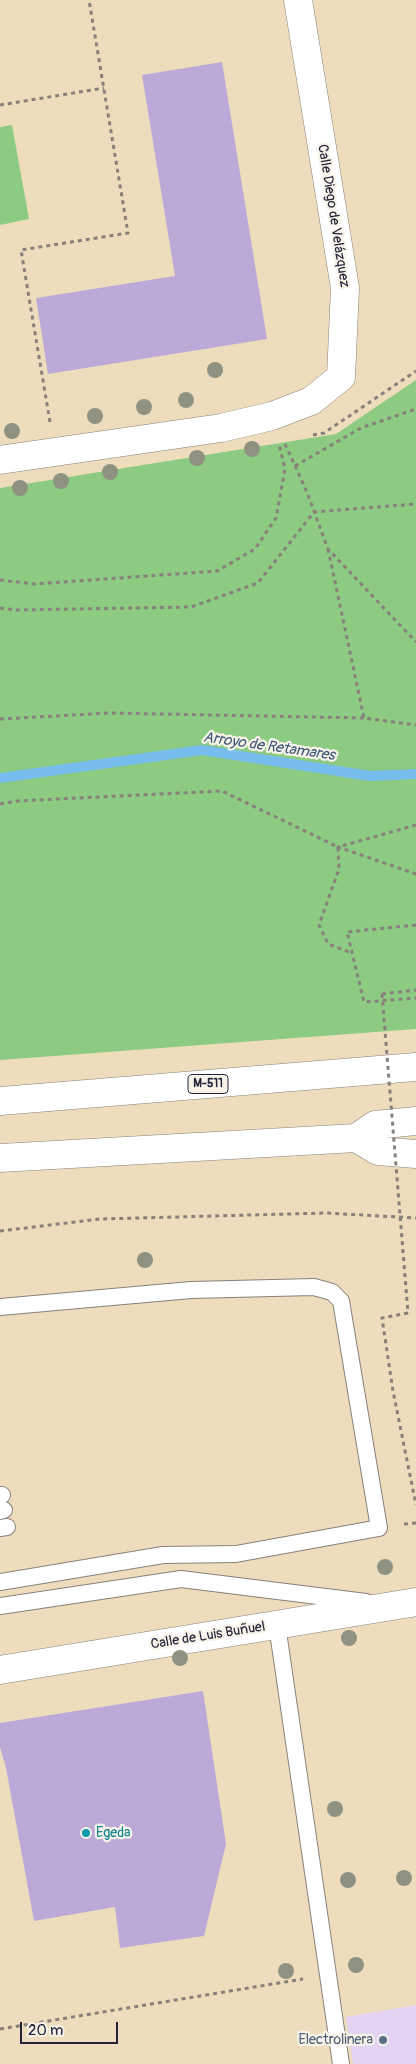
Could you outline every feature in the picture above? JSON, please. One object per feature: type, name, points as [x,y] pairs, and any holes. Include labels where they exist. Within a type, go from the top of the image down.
[{"type":"main road","name":"Calle Diego de Velázquez","points":[[0,460],[221,428],[272,416],[311,401],[341,377],[345,288],[298,0]]},
{"type":"main road","name":"M-511","points":[[0,1101],[416,1067]]},
{"type":"main road","points":[[0,1158],[356,1138],[375,1125],[416,1121]]},
{"type":"main road","points":[[356,1138],[378,1151],[416,1154]]},
{"type":"main road","name":"Calle de Luis Buñuel","points":[[0,1670],[405,1604]]},
{"type":"lane","points":[[0,1307],[192,1290],[314,1288],[332,1292],[341,1302],[380,1528],[236,1554],[163,1556],[0,1582]]},
{"type":"lane","points":[[0,1606],[181,1579],[405,1604]]},
{"type":"lane","points":[[277,1625],[341,2064]]},
{"type":"path","points":[[57,452],[21,250],[128,233],[89,0]]},
{"type":"path","points":[[0,105],[104,88]]},
{"type":"path","points":[[272,416],[297,437],[324,433],[416,371]]},
{"type":"path","points":[[295,466],[360,428],[416,409]]},
{"type":"path","points":[[272,416],[295,466],[328,549],[364,718]]},
{"type":"path","points":[[0,580],[34,584],[217,571],[254,549],[276,518],[285,469],[272,416]]},
{"type":"path","points":[[0,608],[15,610],[192,607],[258,583],[314,512],[416,504]]},
{"type":"path","points":[[328,549],[416,642]]},
{"type":"path","points":[[0,719],[110,713],[364,718],[416,725]]},
{"type":"path","points":[[0,804],[18,801],[222,791],[338,847],[416,874]]},
{"type":"path","points":[[338,847],[416,825]]},
{"type":"path","points":[[338,847],[339,870],[319,925],[328,944],[352,953]]},
{"type":"path","points":[[416,925],[347,932],[364,1002],[416,998]]},
{"type":"path","points":[[416,990],[382,994],[408,1313],[382,1318],[393,1391],[416,1505]]},
{"type":"path","points":[[0,1231],[119,1218],[326,1213],[416,1218]]},
{"type":"path","points":[[0,2029],[328,1974]]},
{"type":"shaded area","name":"Electrolinera","points":[[416,2005],[416,2064],[353,2064],[346,2017]]},
{"type":"green space","points":[[12,125],[29,219],[0,225],[0,127]]},
{"type":"green space","points":[[416,380],[416,1029],[0,1060],[0,488],[336,434]]},
{"type":"building","points":[[222,62],[267,339],[48,374],[36,298],[175,276],[142,75]]},
{"type":"building","points":[[203,1691],[226,1844],[204,1936],[120,1948],[115,1907],[34,1921],[6,1768],[0,1747],[0,1723]]},
{"type":"waterway","name":"Arroyo de Retamares","points":[[0,778],[202,750],[370,776],[416,774]]},
{"type":"place","name":"Egeda","points":[[86,1833]]},
{"type":"place","name":"Electrolinera","points":[[383,2040]]}]
